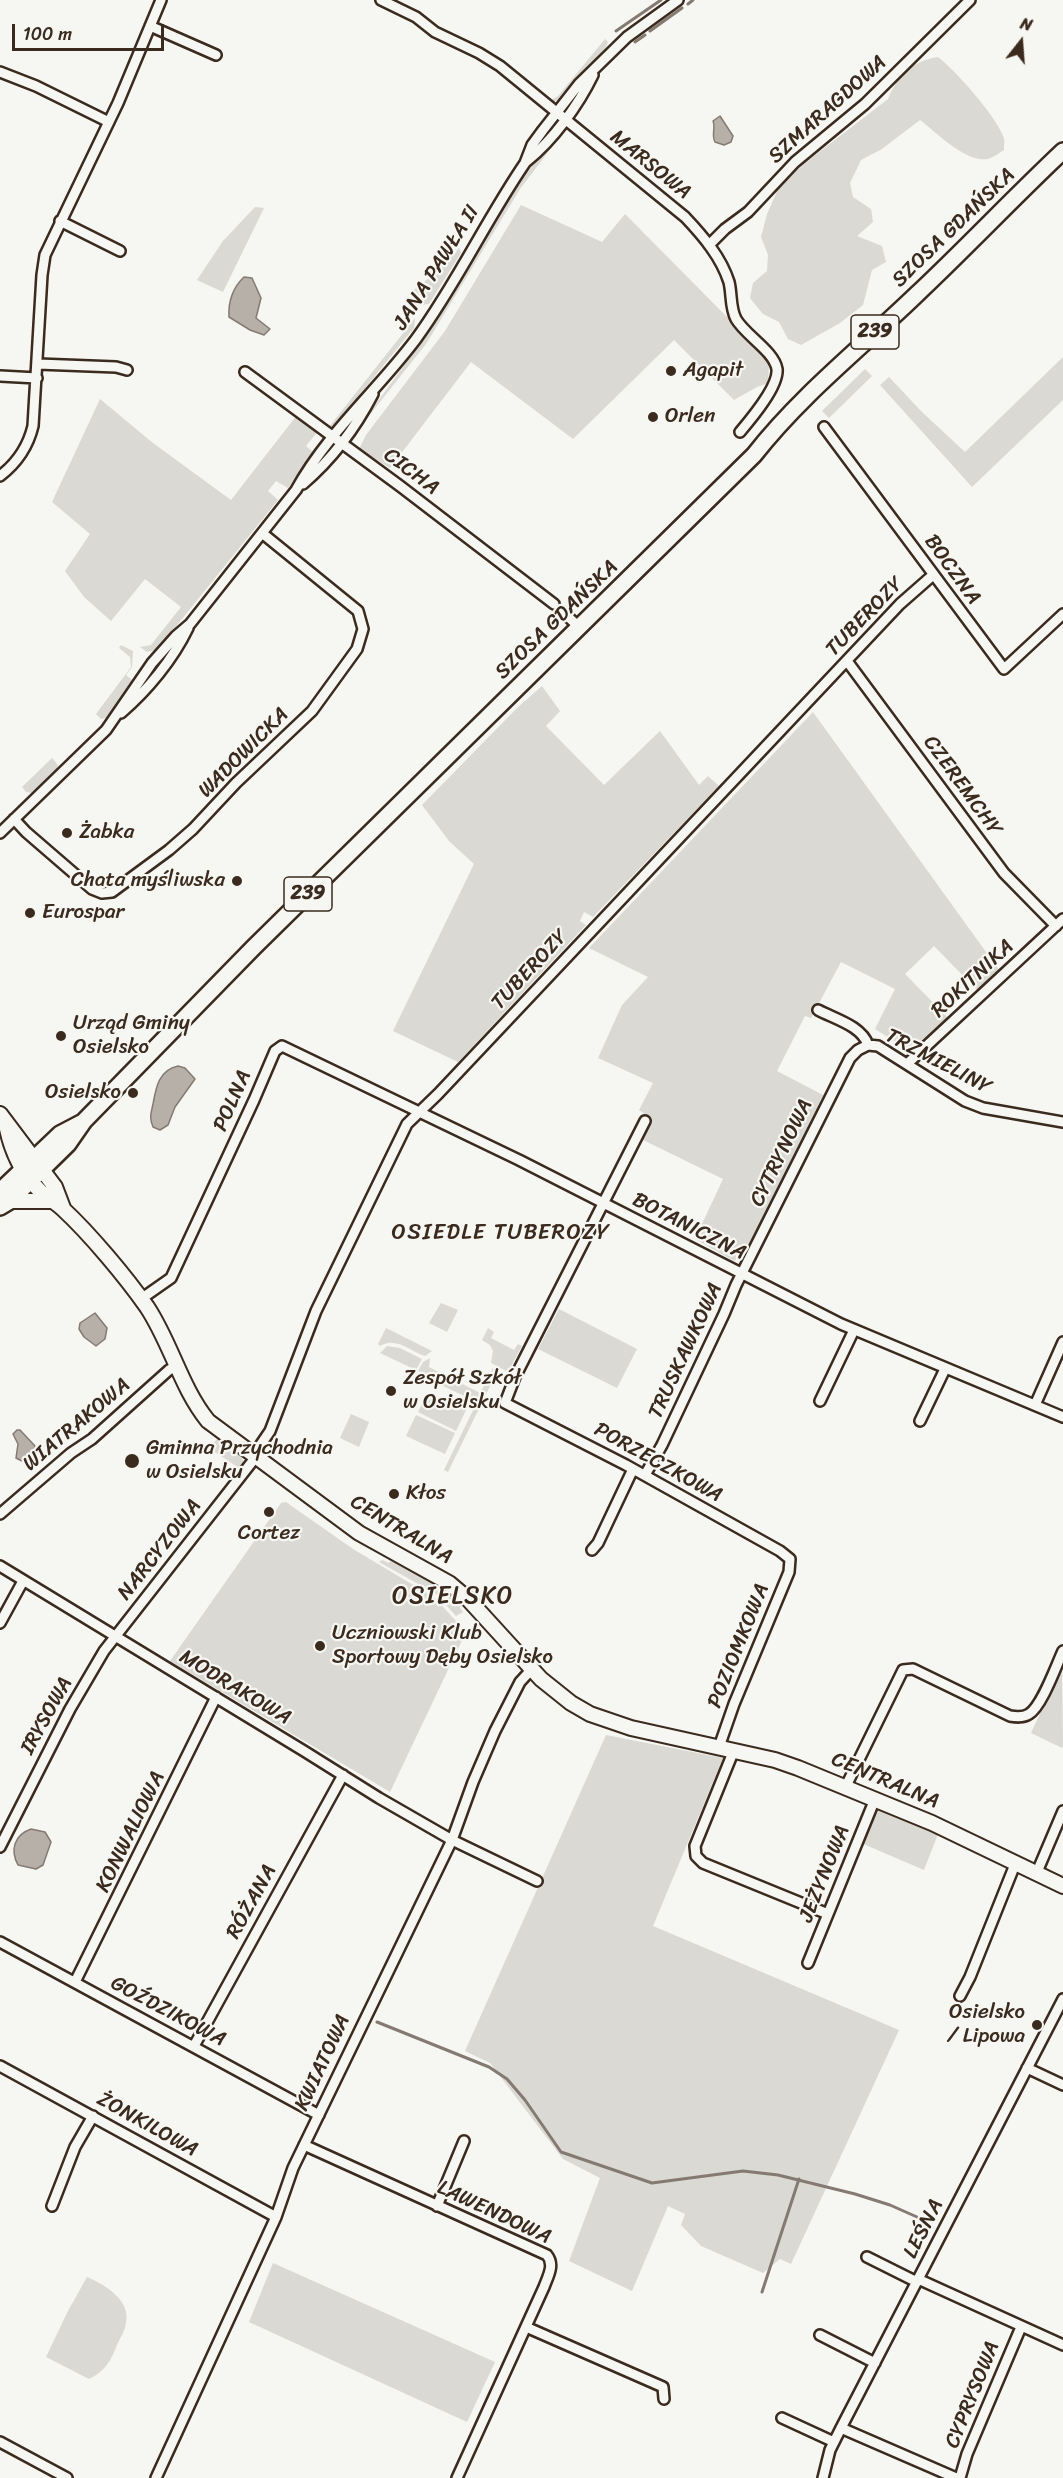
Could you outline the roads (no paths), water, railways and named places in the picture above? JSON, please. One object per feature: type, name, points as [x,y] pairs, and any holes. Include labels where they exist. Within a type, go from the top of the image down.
[{"type":"main road","name":"SZOSA GDAŃSKA","points":[[3,1200],[60,1134],[84,1121],[237,964],[754,455],[768,437],[1063,151]]},
{"type":"street","points":[[0,476],[22,454],[30,439],[37,378],[45,255],[109,122],[161,0]]},
{"type":"street","name":"MARSOWA","points":[[381,0],[416,17],[435,32],[479,52],[500,66],[685,217],[709,245],[729,283],[736,319],[769,354],[777,369],[777,376],[771,389],[740,432]]},
{"type":"street","name":"SZMARAGDOWA","points":[[709,245],[725,229],[748,212],[795,162],[865,104],[970,0]]},
{"type":"street","name":"JANA PAWŁA II","points":[[296,490],[315,474],[341,442],[364,412],[376,389],[428,320],[525,163],[532,146],[556,113],[579,84],[627,37],[674,1]]},
{"type":"street","points":[[150,26],[216,55]]},
{"type":"street","name":"JANA PAWŁA II","points":[[525,163],[539,151],[564,119],[586,89],[595,70]]},
{"type":"street","points":[[0,72],[36,86],[109,122]]},
{"type":"street","points":[[60,221],[120,251]]},
{"type":"street","points":[[38,364],[116,367],[127,370]]},
{"type":"street","name":"CICHA","points":[[245,372],[554,604]]},
{"type":"street","points":[[0,376],[37,378]]},
{"type":"street","name":"JANA PAWŁA II","points":[[0,833],[88,749],[147,687],[182,640],[190,624],[296,490],[308,468],[332,436],[356,406],[376,389]]},
{"type":"street","name":"BOCZNA","points":[[824,427],[1004,669],[1063,614]]},
{"type":"street","name":"WADOWICKA","points":[[14,819],[92,889],[102,893],[112,892],[170,850],[193,830],[236,783],[312,711],[357,649],[363,629],[358,611],[262,533]]},
{"type":"street","name":"TUBEROZY","points":[[254,1457],[270,1431],[316,1311],[409,1121],[900,604],[933,575]]},
{"type":"street","points":[[563,612],[579,627]]},
{"type":"street","name":"CZEREMCHY","points":[[847,661],[1004,873],[1059,923]]},
{"type":"street","name":"ROKITNIKA","points":[[907,1064],[1059,923]]},
{"type":"street","name":"TRZMIELINY","points":[[818,1010],[859,1030],[866,1038],[868,1046]]},
{"type":"street","name":"TRZMIELINY","points":[[858,1050],[868,1046],[878,1046],[965,1101],[983,1108],[1063,1122]]},
{"type":"street","name":"POLNA","points":[[141,1299],[162,1287],[171,1278],[275,1051],[279,1047],[287,1047],[419,1111]]},
{"type":"street","name":"CYTRYNOWA","points":[[742,1274],[826,1104],[850,1058],[858,1050]]},
{"type":"street","name":"BOTANICZNA","points":[[419,1111],[854,1330],[1063,1417]]},
{"type":"street","name":"CENTRALNA","points":[[3,1119],[32,1169],[57,1205],[141,1299],[158,1325],[203,1415],[254,1457],[359,1533],[449,1583],[468,1599],[531,1670],[571,1703],[599,1719],[775,1760],[846,1786],[1016,1862],[1063,1886]]},
{"type":"street","points":[[604,1203],[645,1121]]},
{"type":"street","points":[[3,1200],[57,1205]]},
{"type":"street","name":"PORZECZKOWA","points":[[604,1203],[515,1377],[505,1403],[633,1468],[780,1551],[790,1559]]},
{"type":"street","name":"TRUSKAWKOWA","points":[[645,1475],[662,1445],[742,1274]]},
{"type":"street","points":[[820,1401],[854,1330]]},
{"type":"street","points":[[1035,1406],[1063,1342]]},
{"type":"street","name":"WIATRAKOWA","points":[[0,1514],[178,1365]]},
{"type":"street","points":[[920,1421],[945,1369]]},
{"type":"street","name":"NARCYZOWA","points":[[115,1636],[254,1457]]},
{"type":"street","points":[[592,1550],[598,1543],[633,1468]]},
{"type":"street","name":"POZIOMKOWA","points":[[719,1747],[734,1704],[789,1572],[790,1559]]},
{"type":"street","name":"MODRAKOWA","points":[[0,1566],[452,1840],[537,1881]]},
{"type":"street","points":[[0,1623],[23,1581]]},
{"type":"street","name":"IRYSOWA","points":[[0,1847],[70,1709],[115,1636]]},
{"type":"street","points":[[846,1786],[903,1670],[913,1669],[1010,1716],[1023,1717],[1037,1705],[1063,1651]]},
{"type":"street","name":"KWIATOWA","points":[[156,2478],[276,2217],[304,2145],[452,1840],[495,1731],[520,1683],[531,1670]]},
{"type":"street","name":"KONWALIOWA","points":[[75,1982],[216,1697]]},
{"type":"street","points":[[734,1750],[695,1846],[696,1856],[703,1863],[828,1914]]},
{"type":"street","name":"RÓŻANA","points":[[194,2046],[343,1775]]},
{"type":"street","name":"JEŻYNOWA","points":[[808,1963],[875,1798]]},
{"type":"street","points":[[1036,1872],[1063,1811]]},
{"type":"street","points":[[960,1995],[970,1977],[1016,1862]]},
{"type":"street","name":"GOŹDZIKOWA","points":[[0,1942],[319,2115]]},
{"type":"street","name":"LEŚNA","points":[[823,2478],[834,2442],[841,2428],[1063,1999]]},
{"type":"street","name":"ŻONKILOWA","points":[[0,2066],[276,2217]]},
{"type":"street","points":[[1027,2068],[1063,2085]]},
{"type":"street","points":[[52,2206],[75,2147],[93,2116]]},
{"type":"street","points":[[437,2206],[464,2141]]},
{"type":"street","name":"LAWENDOWA","points":[[304,2145],[548,2255],[551,2260],[552,2266],[526,2327],[457,2478]]},
{"type":"street","points":[[867,2257],[1063,2345]]},
{"type":"street","points":[[526,2327],[663,2387],[664,2399]]},
{"type":"street","name":"CYPRYSOWA","points":[[958,2478],[1021,2327]]},
{"type":"street","points":[[820,2336],[875,2362]]},
{"type":"street","points":[[782,2418],[834,2442]]},
{"type":"street","points":[[841,2428],[946,2476],[958,2478]]},
{"type":"street","points":[[0,2442],[67,2478]]},
{"type":"waterway","points":[[616,31],[661,0]]},
{"type":"waterway","points":[[688,4],[693,0]]},
{"type":"waterway","points":[[650,31],[682,8]]},
{"type":"waterway","points":[[635,42],[645,35]]},
{"type":"waterway","points":[[377,2022],[489,2067],[507,2079],[525,2100],[561,2152],[652,2183],[743,2171],[778,2175],[855,2194],[890,2205],[926,2221]]},
{"type":"waterway","points":[[762,2292],[799,2179]]},
{"type":"place","name":"Agapit","points":[[671,371]]},
{"type":"place","name":"Orlen","points":[[653,417]]},
{"type":"place","name":"Żabka","points":[[67,833]]},
{"type":"place","name":"Chata myśliwska","points":[[237,881]]},
{"type":"place","name":"Eurospar","points":[[30,913]]},
{"type":"place","name":"Urząd Gminy Osielsko","points":[[61,1036]]},
{"type":"place","name":"Osielsko","points":[[133,1093]]},
{"type":"place","name":"Zespół Szkół w Osielsku","points":[[391,1391]]},
{"type":"place","name":"Gminna Przychodnia w Osielsku","points":[[132,1461]]},
{"type":"place","name":"Kłos","points":[[394,1494]]},
{"type":"place","name":"Cortez","points":[[269,1512]]},
{"type":"place","name":"Uczniowski Klub Sportowy Dęby Osielsko","points":[[320,1646]]},
{"type":"place","name":"Osielsko / Lipowa","points":[[1037,2025]]},
{"type":"district","name":"OSIEDLE TUBEROZY","points":[[501,1233]]},
{"type":"district","name":"OSIELSKO","points":[[453,1597]]}]
